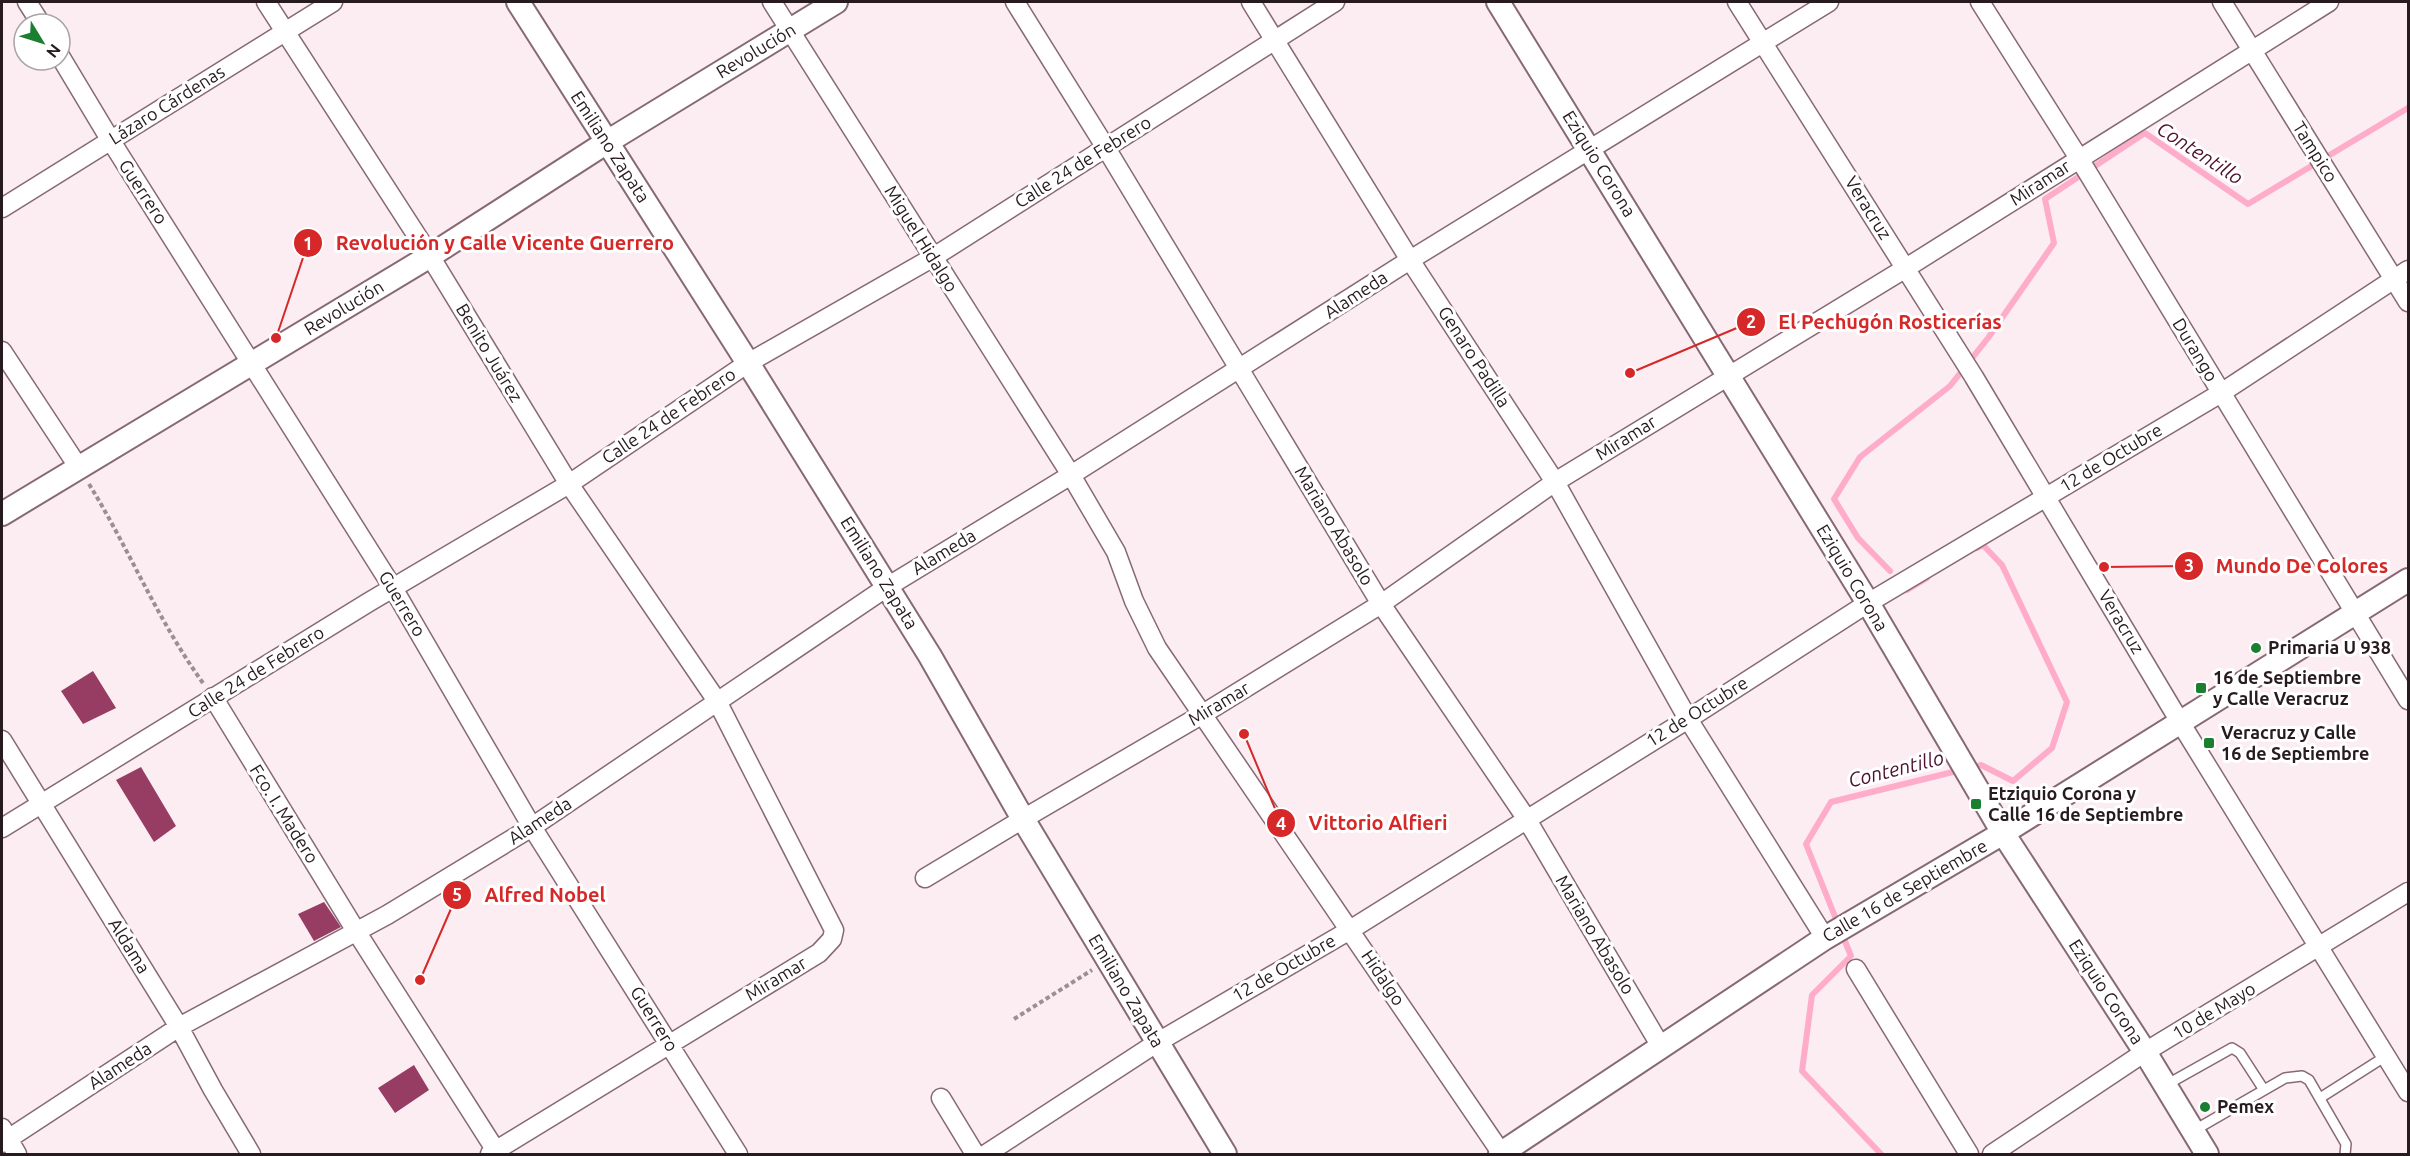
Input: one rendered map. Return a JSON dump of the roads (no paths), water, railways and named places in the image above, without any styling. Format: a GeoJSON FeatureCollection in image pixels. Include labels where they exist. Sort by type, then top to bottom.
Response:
{"type":"FeatureCollection","features":[{"type":"Feature","properties":{"kind":"street","name":"Benito Juárez"},"geometry":{"type":"LineString","coordinates":[[266,2],[430,256],[569,484],[717,701]]}},
{"type":"Feature","properties":{"kind":"street","name":"Lázaro Cárdenas"},"geometry":{"type":"LineString","coordinates":[[2,208],[333,2]]}},
{"type":"Feature","properties":{"kind":"street","name":"Emiliano Zapata"},"geometry":{"type":"LineString","coordinates":[[518,2],[748,363],[930,656],[1023,819],[1225,1155]]}},
{"type":"Feature","properties":{"kind":"street","name":"Miguel Hidalgo"},"geometry":{"type":"LineString","coordinates":[[772,2],[1071,475],[1116,552],[1134,601],[1157,648],[1203,714]]}},
{"type":"Feature","properties":{"kind":"street","name":"Revolución"},"geometry":{"type":"LineString","coordinates":[[2,514],[430,256],[607,142],[836,2]]}},
{"type":"Feature","properties":{"kind":"street","name":"Mariano Abasolo"},"geometry":{"type":"LineString","coordinates":[[1015,2],[1106,148],[1381,604],[1526,818],[1660,1045]]}},
{"type":"Feature","properties":{"kind":"street","name":"Genaro Padilla"},"geometry":{"type":"LineString","coordinates":[[1251,2],[1410,260],[1555,482],[1688,719],[1824,938]]}},
{"type":"Feature","properties":{"kind":"street","name":"Calle 24 de Febrero"},"geometry":{"type":"LineString","coordinates":[[2,828],[213,697],[569,484],[748,363],[932,258],[1335,2]]}},
{"type":"Feature","properties":{"kind":"street","name":"Eziquio Corona"},"geometry":{"type":"LineString","coordinates":[[1498,2],[1868,603],[2003,833],[2145,1052],[2207,1155]]}},
{"type":"Feature","properties":{"kind":"street","name":"Veracruz"},"geometry":{"type":"LineString","coordinates":[[1737,2],[1974,377],[2180,722],[2409,1092]]}},
{"type":"Feature","properties":{"kind":"street","name":"Alameda"},"geometry":{"type":"LineString","coordinates":[[7,1141],[179,1027],[356,931],[532,827],[887,587],[1071,475],[1410,260],[1829,2]]}},
{"type":"Feature","properties":{"kind":"street","name":"Durango"},"geometry":{"type":"LineString","coordinates":[[1980,2],[2094,183],[2409,700]]}},
{"type":"Feature","properties":{"kind":"street","name":"Tampico"},"geometry":{"type":"LineString","coordinates":[[2222,2],[2328,172],[2402,274],[2409,302]]}},
{"type":"Feature","properties":{"kind":"street","name":"Miramar"},"geometry":{"type":"LineString","coordinates":[[925,878],[1203,714],[1381,604],[1555,482],[1906,268],[2330,2]]}},
{"type":"Feature","properties":{"kind":"street","name":"Guerrero"},"geometry":{"type":"LineString","coordinates":[[70,72],[393,588],[532,827],[738,1155]]}},
{"type":"Feature","properties":{"kind":"street","name":"12 de Octubre"},"geometry":{"type":"LineString","coordinates":[[986,1155],[1158,1042],[1350,930],[1526,818],[1688,719],[1868,603],[2222,393],[2402,274]]}},
{"type":"Feature","properties":{"kind":"street"},"geometry":{"type":"LineString","coordinates":[[2,351],[79,468]]}},
{"type":"Feature","properties":{"kind":"street","name":"Calle 16 de Septiembre"},"geometry":{"type":"LineString","coordinates":[[1501,1154],[1660,1045],[1824,938],[2003,833],[2409,580]]}},
{"type":"Feature","properties":{"kind":"street","name":"Fco. I. Madero"},"geometry":{"type":"LineString","coordinates":[[213,697],[494,1153]]}},
{"type":"Feature","properties":{"kind":"street","name":"Miramar"},"geometry":{"type":"LineString","coordinates":[[494,1153],[819,953],[832,939],[834,930],[717,701]]}},
{"type":"Feature","properties":{"kind":"street","name":"Hidalgo"},"geometry":{"type":"LineString","coordinates":[[1203,714],[1501,1154]]}},
{"type":"Feature","properties":{"kind":"street","name":"Aldama"},"geometry":{"type":"LineString","coordinates":[[2,740],[179,1027],[251,1155]]}},
{"type":"Feature","properties":{"kind":"street","name":"10 de Mayo"},"geometry":{"type":"LineString","coordinates":[[1992,1155],[2145,1052],[2409,892]]}},
{"type":"Feature","properties":{"kind":"street"},"geometry":{"type":"LineString","coordinates":[[1856,969],[1970,1155]]}},
{"type":"Feature","properties":{"kind":"street"},"geometry":{"type":"LineString","coordinates":[[941,1098],[975,1155]]}},
{"type":"Feature","properties":{"kind":"lane"},"geometry":{"type":"LineString","coordinates":[[2165,1085],[2228,1048],[2232,1048],[2240,1053],[2264,1090]]}},
{"type":"Feature","properties":{"kind":"lane"},"geometry":{"type":"LineString","coordinates":[[2320,1098],[2386,1056]]}},
{"type":"Feature","properties":{"kind":"lane"},"geometry":{"type":"LineString","coordinates":[[2193,1131],[2285,1078],[2302,1076],[2309,1080],[2346,1144],[2345,1155]]}},
{"type":"Feature","properties":{"kind":"waterway","name":"Contentillo"},"geometry":{"type":"LineString","coordinates":[[1890,571],[1858,538],[1834,499],[1860,457],[1950,386],[1988,338],[2054,243],[2045,199],[2145,133],[2248,204],[2408,108]]}},
{"type":"Feature","properties":{"kind":"waterway","name":"Contentillo"},"geometry":{"type":"LineString","coordinates":[[1971,768],[1981,765],[2013,781],[2052,748],[2067,702],[2002,565],[1983,545],[1977,548]]}},
{"type":"Feature","properties":{"kind":"waterway","name":"Contentillo"},"geometry":{"type":"LineString","coordinates":[[1907,590],[1927,578]]}},
{"type":"Feature","properties":{"kind":"waterway","name":"Contentillo"},"geometry":{"type":"LineString","coordinates":[[1838,924],[1806,844],[1831,802],[1961,770]]}},
{"type":"Feature","properties":{"kind":"waterway","name":"Contentillo"},"geometry":{"type":"LineString","coordinates":[[1842,934],[1851,956],[1812,995],[1802,1071],[1881,1154]]}},
{"type":"Feature","properties":{"kind":"place","name":"Revolución y Calle Vicente Guerrero"},"geometry":{"type":"Point","coordinates":[276,338]}},
{"type":"Feature","properties":{"kind":"place","name":"El Pechugón Rosticerías"},"geometry":{"type":"Point","coordinates":[1630,373]}},
{"type":"Feature","properties":{"kind":"place","name":"Mundo De Colores"},"geometry":{"type":"Point","coordinates":[2104,567]}},
{"type":"Feature","properties":{"kind":"place","name":"Primaria U 938"},"geometry":{"type":"Point","coordinates":[2256,648]}},
{"type":"Feature","properties":{"kind":"place","name":"16 de Septiembre y Calle Veracruz"},"geometry":{"type":"Point","coordinates":[2201,688]}},
{"type":"Feature","properties":{"kind":"place","name":"Vittorio Alfieri"},"geometry":{"type":"Point","coordinates":[1244,734]}},
{"type":"Feature","properties":{"kind":"place","name":"Veracruz y Calle 16 de Septiembre"},"geometry":{"type":"Point","coordinates":[2209,743]}},
{"type":"Feature","properties":{"kind":"place","name":"Etziquio Corona y Calle 16 de Septiembre"},"geometry":{"type":"Point","coordinates":[1976,804]}},
{"type":"Feature","properties":{"kind":"place","name":"Alfred Nobel"},"geometry":{"type":"Point","coordinates":[420,980]}},
{"type":"Feature","properties":{"kind":"place","name":"Pemex"},"geometry":{"type":"Point","coordinates":[2205,1107]}}]}
